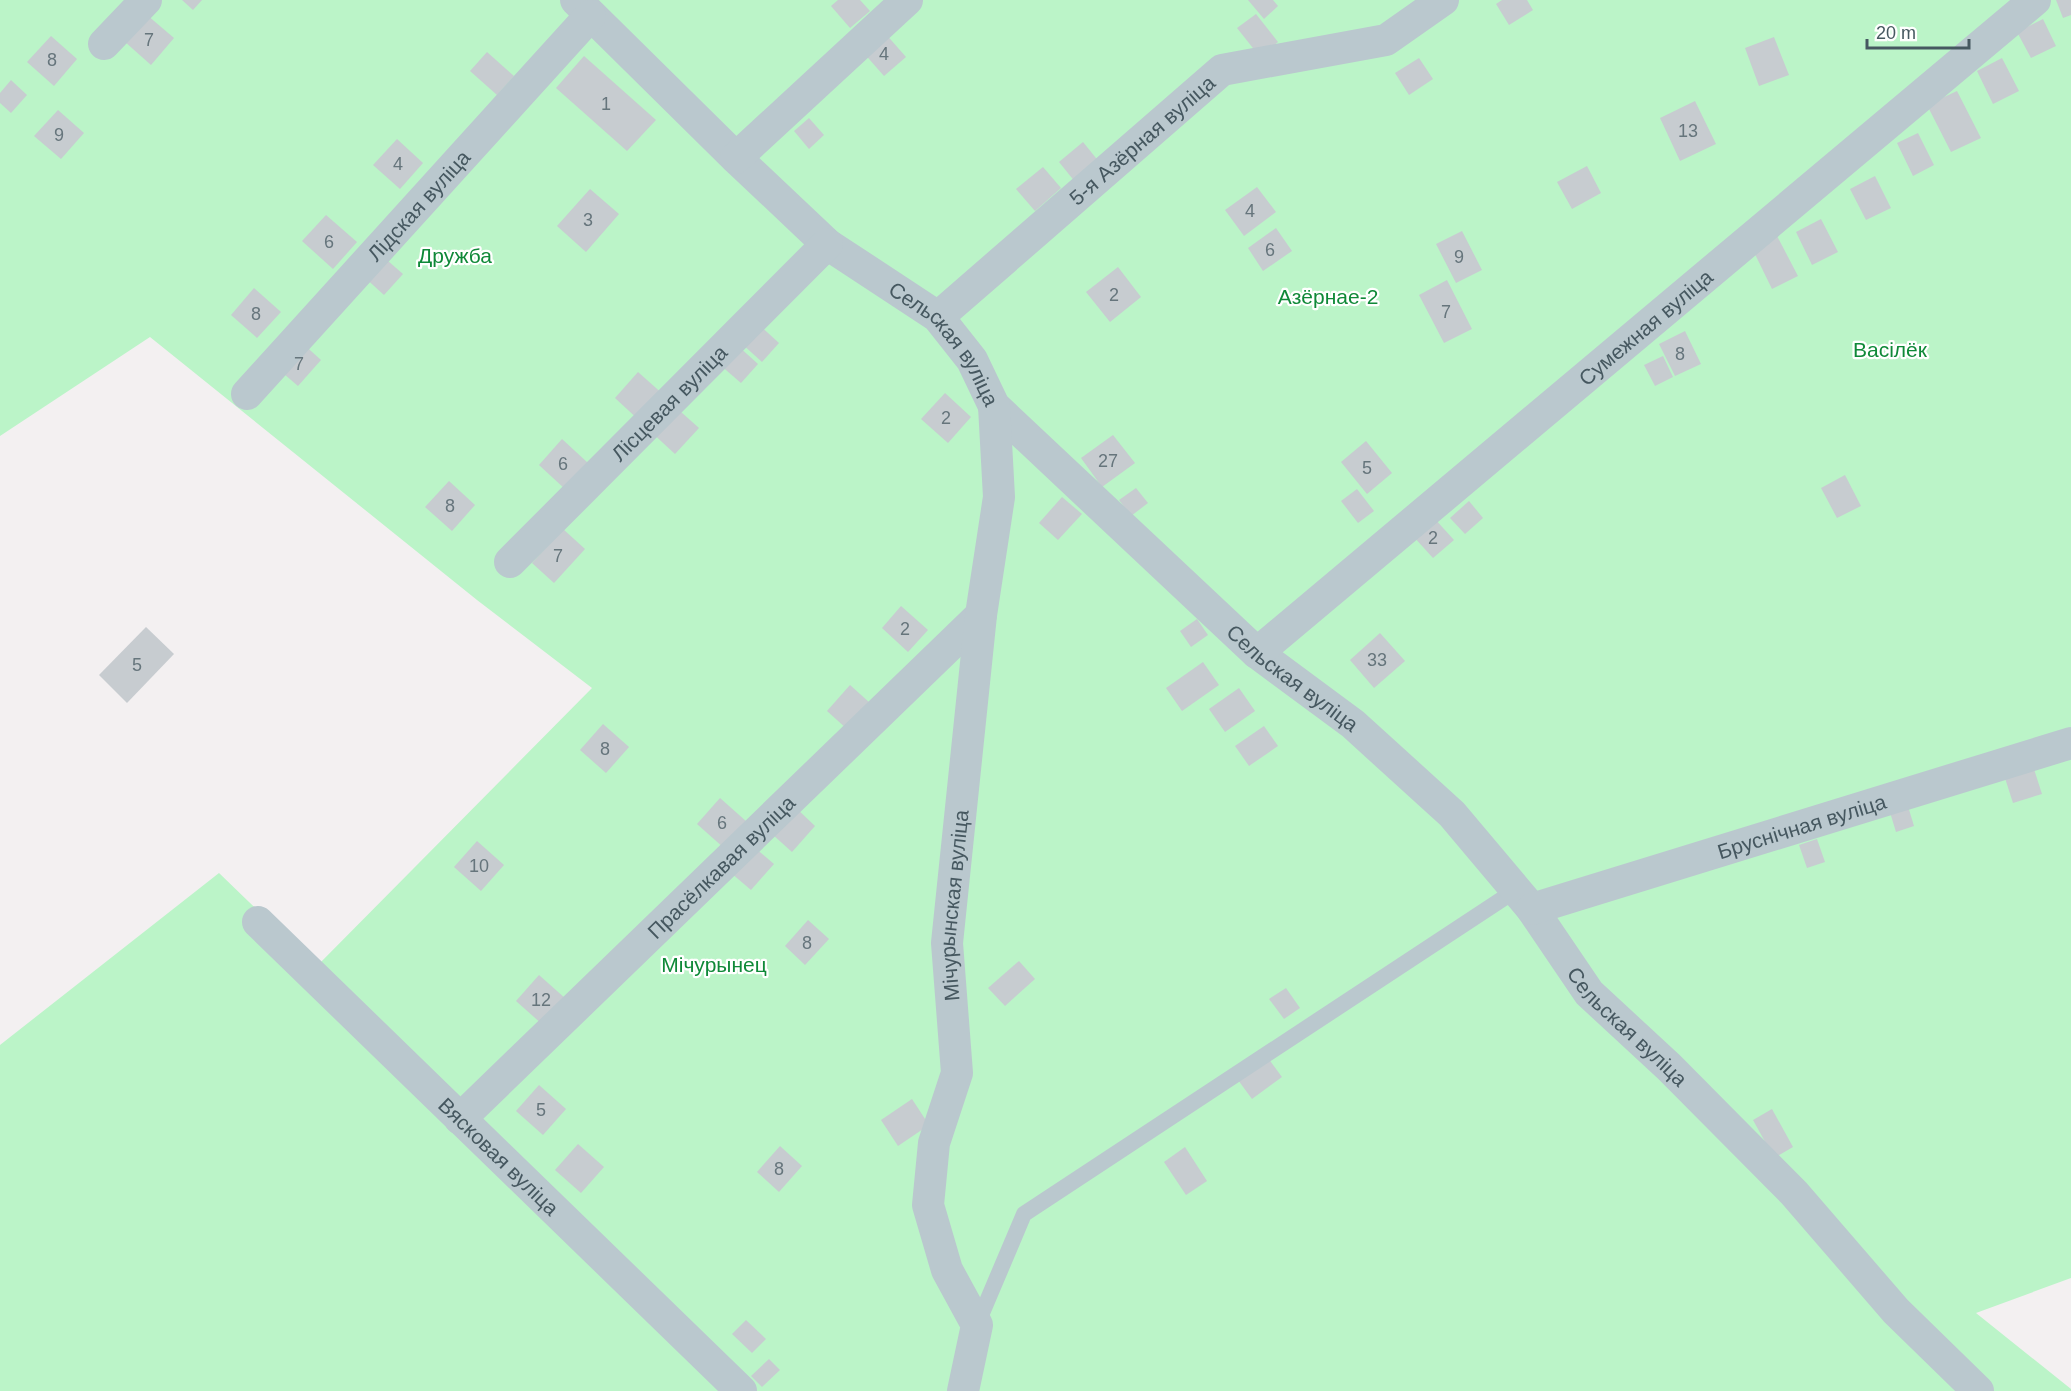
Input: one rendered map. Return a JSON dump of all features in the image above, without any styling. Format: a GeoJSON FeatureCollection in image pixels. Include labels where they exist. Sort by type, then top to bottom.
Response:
{"type":"FeatureCollection","features":[{"type":"Feature","properties":{"kind":"street"},"geometry":{"type":"LineString","coordinates":[[104,44],[146,0]]}},
{"type":"Feature","properties":{"kind":"street"},"geometry":{"type":"LineString","coordinates":[[735,158],[907,0]]}},
{"type":"Feature","properties":{"kind":"street","name":"5-я Азёрная вуліца"},"geometry":{"type":"LineString","coordinates":[[938,317],[1222,70],[1386,40],[1443,0]]}},
{"type":"Feature","properties":{"kind":"street","name":"Сумежная вуліца"},"geometry":{"type":"LineString","coordinates":[[1257,653],[2035,0]]}},
{"type":"Feature","properties":{"kind":"street","name":"Сельская вуліца"},"geometry":{"type":"LineString","coordinates":[[583,8],[735,158],[827,244],[938,317],[972,360],[994,406],[1257,653],[1353,724],[1452,814],[1524,900],[1589,993],[1669,1067],[1794,1193],[1896,1311],[1978,1391]]}},
{"type":"Feature","properties":{"kind":"street","name":"Лідская вуліца"},"geometry":{"type":"LineString","coordinates":[[247,394],[583,8]]}},
{"type":"Feature","properties":{"kind":"street","name":"Лісцевая вуліца"},"geometry":{"type":"LineString","coordinates":[[510,562],[827,244]]}},
{"type":"Feature","properties":{"kind":"street","name":"Мічурынская вуліца"},"geometry":{"type":"LineString","coordinates":[[977,1325],[946,1270],[928,1205],[934,1143],[957,1073],[946,943],[981,615],[999,497],[994,406]]}},
{"type":"Feature","properties":{"kind":"street","name":"Прасёлкавая вуліца"},"geometry":{"type":"LineString","coordinates":[[460,1119],[981,615]]}},
{"type":"Feature","properties":{"kind":"street","name":"Бруснічная вуліца"},"geometry":{"type":"LineString","coordinates":[[1524,900],[2071,743]]}},
{"type":"Feature","properties":{"kind":"street","name":"Вясковая вуліца"},"geometry":{"type":"LineString","coordinates":[[258,922],[741,1391]]}},
{"type":"Feature","properties":{"kind":"street"},"geometry":{"type":"LineString","coordinates":[[963,1391],[977,1325]]}},
{"type":"Feature","properties":{"kind":"lane"},"geometry":{"type":"LineString","coordinates":[[977,1325],[1024,1214],[1524,900]]}},
{"type":"Feature","properties":{"kind":"green space"},"geometry":{"type":"Polygon","coordinates":[[[0,0],[2071,0],[2071,1278],[1976,1313],[2071,1391],[0,1391],[0,1045],[219,873],[316,967],[592,688],[477,600],[150,337],[0,436],[0,0]]]}},
{"type":"Feature","properties":{"kind":"building"},"geometry":{"type":"Polygon","coordinates":[[[182,0],[202,0],[193,10],[182,0]]]}},
{"type":"Feature","properties":{"kind":"building"},"geometry":{"type":"Polygon","coordinates":[[[838,0],[860,0],[870,11],[850,28],[831,6],[838,0]]]}},
{"type":"Feature","properties":{"kind":"building"},"geometry":{"type":"Polygon","coordinates":[[[1248,0],[1273,0],[1278,6],[1264,19],[1248,0]]]}},
{"type":"Feature","properties":{"kind":"building"},"geometry":{"type":"Polygon","coordinates":[[[1502,0],[1527,0],[1533,10],[1509,25],[1496,4],[1502,0]]]}},
{"type":"Feature","properties":{"kind":"building"},"geometry":{"type":"Polygon","coordinates":[[[2056,0],[2071,0],[2071,15],[2063,18],[2056,0]]]}},
{"type":"Feature","properties":{"kind":"building"},"geometry":{"type":"Polygon","coordinates":[[[1256,14],[1278,42],[1260,57],[1237,28],[1256,14]]]}},
{"type":"Feature","properties":{"kind":"building"},"geometry":{"type":"Polygon","coordinates":[[[147,15],[174,38],[151,65],[124,41],[147,15]]]}},
{"type":"Feature","properties":{"kind":"building"},"geometry":{"type":"Polygon","coordinates":[[[2043,19],[2056,46],[2031,58],[2017,32],[2043,19]]]}},
{"type":"Feature","properties":{"kind":"building"},"geometry":{"type":"Polygon","coordinates":[[[884,32],[906,57],[884,76],[862,51],[884,32]]]}},
{"type":"Feature","properties":{"kind":"building"},"geometry":{"type":"Polygon","coordinates":[[[51,36],[77,59],[54,86],[27,62],[51,36]]]}},
{"type":"Feature","properties":{"kind":"building"},"geometry":{"type":"Polygon","coordinates":[[[1774,37],[1789,75],[1759,86],[1745,48],[1774,37]]]}},
{"type":"Feature","properties":{"kind":"building"},"geometry":{"type":"Polygon","coordinates":[[[487,52],[514,76],[497,95],[470,71],[487,52]]]}},
{"type":"Feature","properties":{"kind":"building"},"geometry":{"type":"Polygon","coordinates":[[[584,56],[656,120],[627,151],[556,88],[584,56]]]}},
{"type":"Feature","properties":{"kind":"building"},"geometry":{"type":"Polygon","coordinates":[[[1419,58],[1433,79],[1409,95],[1395,73],[1419,58]]]}},
{"type":"Feature","properties":{"kind":"building"},"geometry":{"type":"Polygon","coordinates":[[[2002,58],[2019,91],[1993,104],[1977,71],[2002,58]]]}},
{"type":"Feature","properties":{"kind":"building"},"geometry":{"type":"Polygon","coordinates":[[[11,80],[27,95],[11,113],[0,103],[0,93],[11,80]]]}},
{"type":"Feature","properties":{"kind":"building"},"geometry":{"type":"Polygon","coordinates":[[[1957,91],[1981,138],[1951,152],[1927,105],[1957,91]]]}},
{"type":"Feature","properties":{"kind":"building"},"geometry":{"type":"Polygon","coordinates":[[[1695,101],[1716,144],[1680,161],[1660,118],[1695,101]]]}},
{"type":"Feature","properties":{"kind":"building"},"geometry":{"type":"Polygon","coordinates":[[[58,110],[84,133],[61,159],[34,136],[58,110]]]}},
{"type":"Feature","properties":{"kind":"building"},"geometry":{"type":"Polygon","coordinates":[[[809,118],[824,135],[809,149],[794,131],[809,118]]]}},
{"type":"Feature","properties":{"kind":"building"},"geometry":{"type":"Polygon","coordinates":[[[1918,133],[1934,165],[1913,176],[1897,143],[1918,133]]]}},
{"type":"Feature","properties":{"kind":"building"},"geometry":{"type":"Polygon","coordinates":[[[397,139],[423,163],[400,189],[373,165],[397,139]]]}},
{"type":"Feature","properties":{"kind":"building"},"geometry":{"type":"Polygon","coordinates":[[[1083,142],[1100,163],[1076,183],[1059,162],[1083,142]]]}},
{"type":"Feature","properties":{"kind":"building"},"geometry":{"type":"Polygon","coordinates":[[[1587,166],[1601,193],[1572,209],[1557,182],[1587,166]]]}},
{"type":"Feature","properties":{"kind":"building"},"geometry":{"type":"Polygon","coordinates":[[[1043,167],[1061,188],[1035,211],[1016,189],[1043,167]]]}},
{"type":"Feature","properties":{"kind":"building"},"geometry":{"type":"Polygon","coordinates":[[[1875,176],[1891,208],[1866,220],[1850,189],[1875,176]]]}},
{"type":"Feature","properties":{"kind":"building"},"geometry":{"type":"Polygon","coordinates":[[[1257,187],[1276,212],[1244,236],[1225,210],[1257,187]]]}},
{"type":"Feature","properties":{"kind":"building"},"geometry":{"type":"Polygon","coordinates":[[[590,189],[619,214],[586,252],[557,226],[590,189]]]}},
{"type":"Feature","properties":{"kind":"building"},"geometry":{"type":"Polygon","coordinates":[[[326,215],[357,242],[333,269],[302,241],[326,215]]]}},
{"type":"Feature","properties":{"kind":"building"},"geometry":{"type":"Polygon","coordinates":[[[1821,219],[1838,252],[1812,265],[1796,232],[1821,219]]]}},
{"type":"Feature","properties":{"kind":"building"},"geometry":{"type":"Polygon","coordinates":[[[1276,228],[1292,251],[1263,271],[1248,248],[1276,228]]]}},
{"type":"Feature","properties":{"kind":"building"},"geometry":{"type":"Polygon","coordinates":[[[1462,231],[1482,270],[1456,283],[1436,244],[1462,231]]]}},
{"type":"Feature","properties":{"kind":"building"},"geometry":{"type":"Polygon","coordinates":[[[1776,234],[1798,276],[1772,289],[1751,246],[1776,234]]]}},
{"type":"Feature","properties":{"kind":"building"},"geometry":{"type":"Polygon","coordinates":[[[380,254],[403,274],[384,295],[362,275],[380,254]]]}},
{"type":"Feature","properties":{"kind":"building"},"geometry":{"type":"Polygon","coordinates":[[[1118,267],[1141,297],[1110,322],[1086,292],[1118,267]]]}},
{"type":"Feature","properties":{"kind":"building"},"geometry":{"type":"Polygon","coordinates":[[[1447,280],[1472,329],[1444,343],[1419,295],[1447,280]]]}},
{"type":"Feature","properties":{"kind":"building"},"geometry":{"type":"Polygon","coordinates":[[[254,288],[281,312],[257,338],[231,315],[254,288]]]}},
{"type":"Feature","properties":{"kind":"building"},"geometry":{"type":"Polygon","coordinates":[[[758,324],[779,343],[762,362],[741,343],[758,324]]]}},
{"type":"Feature","properties":{"kind":"building"},"geometry":{"type":"Polygon","coordinates":[[[1685,331],[1701,364],[1675,376],[1659,344],[1685,331]]]}},
{"type":"Feature","properties":{"kind":"building"},"geometry":{"type":"Polygon","coordinates":[[[301,342],[321,360],[298,386],[277,368],[301,342]]]}},
{"type":"Feature","properties":{"kind":"building"},"geometry":{"type":"Polygon","coordinates":[[[737,345],[758,364],[741,383],[719,364],[737,345]]]}},
{"type":"Feature","properties":{"kind":"building"},"geometry":{"type":"Polygon","coordinates":[[[1663,356],[1673,377],[1655,386],[1644,365],[1663,356]]]}},
{"type":"Feature","properties":{"kind":"building"},"geometry":{"type":"Polygon","coordinates":[[[638,372],[665,396],[641,422],[615,398],[638,372]]]}},
{"type":"Feature","properties":{"kind":"building"},"geometry":{"type":"Polygon","coordinates":[[[945,393],[971,417],[948,443],[921,419],[945,393]]]}},
{"type":"Feature","properties":{"kind":"building"},"geometry":{"type":"Polygon","coordinates":[[[672,404],[699,428],[675,454],[649,430],[672,404]]]}},
{"type":"Feature","properties":{"kind":"building"},"geometry":{"type":"Polygon","coordinates":[[[1113,435],[1135,463],[1102,487],[1081,458],[1113,435]]]}},
{"type":"Feature","properties":{"kind":"building"},"geometry":{"type":"Polygon","coordinates":[[[562,439],[588,463],[565,489],[539,465],[562,439]]]}},
{"type":"Feature","properties":{"kind":"building"},"geometry":{"type":"Polygon","coordinates":[[[1366,441],[1392,473],[1367,494],[1341,462],[1366,441]]]}},
{"type":"Feature","properties":{"kind":"building"},"geometry":{"type":"Polygon","coordinates":[[[1845,475],[1861,506],[1837,518],[1821,488],[1845,475]]]}},
{"type":"Feature","properties":{"kind":"building"},"geometry":{"type":"Polygon","coordinates":[[[449,481],[475,505],[452,531],[425,507],[449,481]]]}},
{"type":"Feature","properties":{"kind":"building"},"geometry":{"type":"Polygon","coordinates":[[[1136,488],[1148,503],[1131,516],[1119,500],[1136,488]]]}},
{"type":"Feature","properties":{"kind":"building"},"geometry":{"type":"Polygon","coordinates":[[[1357,489],[1374,511],[1358,523],[1341,501],[1357,489]]]}},
{"type":"Feature","properties":{"kind":"building"},"geometry":{"type":"Polygon","coordinates":[[[1062,497],[1082,514],[1058,540],[1039,523],[1062,497]]]}},
{"type":"Feature","properties":{"kind":"building"},"geometry":{"type":"Polygon","coordinates":[[[1469,501],[1483,518],[1465,534],[1450,518],[1469,501]]]}},
{"type":"Feature","properties":{"kind":"building"},"geometry":{"type":"Polygon","coordinates":[[[1434,518],[1454,540],[1433,558],[1413,536],[1434,518]]]}},
{"type":"Feature","properties":{"kind":"building"},"geometry":{"type":"Polygon","coordinates":[[[563,529],[585,549],[554,583],[532,563],[563,529]]]}},
{"type":"Feature","properties":{"kind":"building"},"geometry":{"type":"Polygon","coordinates":[[[901,606],[928,630],[908,652],[882,628],[901,606]]]}},
{"type":"Feature","properties":{"kind":"building"},"geometry":{"type":"Polygon","coordinates":[[[1197,619],[1208,635],[1191,647],[1180,631],[1197,619]]]}},
{"type":"Feature","properties":{"kind":"building"},"geometry":{"type":"Polygon","coordinates":[[[146,627],[174,654],[127,703],[99,675],[146,627]]]}},
{"type":"Feature","properties":{"kind":"building"},"geometry":{"type":"Polygon","coordinates":[[[1380,633],[1405,661],[1374,688],[1350,660],[1380,633]]]}},
{"type":"Feature","properties":{"kind":"building"},"geometry":{"type":"Polygon","coordinates":[[[1203,662],[1219,685],[1182,711],[1166,688],[1203,662]]]}},
{"type":"Feature","properties":{"kind":"building"},"geometry":{"type":"Polygon","coordinates":[[[850,685],[870,703],[847,729],[827,711],[850,685]]]}},
{"type":"Feature","properties":{"kind":"building"},"geometry":{"type":"Polygon","coordinates":[[[1239,688],[1255,711],[1225,732],[1209,709],[1239,688]]]}},
{"type":"Feature","properties":{"kind":"building"},"geometry":{"type":"Polygon","coordinates":[[[603,724],[629,747],[606,773],[580,750],[603,724]]]}},
{"type":"Feature","properties":{"kind":"building"},"geometry":{"type":"Polygon","coordinates":[[[1264,726],[1278,746],[1249,766],[1235,746],[1264,726]]]}},
{"type":"Feature","properties":{"kind":"building"},"geometry":{"type":"Polygon","coordinates":[[[2033,766],[2042,794],[2013,803],[2004,775],[2033,766]]]}},
{"type":"Feature","properties":{"kind":"building"},"geometry":{"type":"Polygon","coordinates":[[[720,798],[747,822],[724,848],[697,824],[720,798]]]}},
{"type":"Feature","properties":{"kind":"building"},"geometry":{"type":"Polygon","coordinates":[[[1907,803],[1914,826],[1896,832],[1889,809],[1907,803]]]}},
{"type":"Feature","properties":{"kind":"building"},"geometry":{"type":"Polygon","coordinates":[[[795,807],[815,826],[792,852],[772,834],[795,807]]]}},
{"type":"Feature","properties":{"kind":"building"},"geometry":{"type":"Polygon","coordinates":[[[1817,839],[1825,862],[1807,868],[1799,845],[1817,839]]]}},
{"type":"Feature","properties":{"kind":"building"},"geometry":{"type":"Polygon","coordinates":[[[477,841],[504,865],[481,891],[454,867],[477,841]]]}},
{"type":"Feature","properties":{"kind":"building"},"geometry":{"type":"Polygon","coordinates":[[[754,847],[774,864],[751,890],[731,873],[754,847]]]}},
{"type":"Feature","properties":{"kind":"building"},"geometry":{"type":"Polygon","coordinates":[[[808,920],[829,939],[805,965],[785,946],[808,920]]]}},
{"type":"Feature","properties":{"kind":"building"},"geometry":{"type":"Polygon","coordinates":[[[1019,961],[1035,979],[1005,1006],[988,988],[1019,961]]]}},
{"type":"Feature","properties":{"kind":"building"},"geometry":{"type":"Polygon","coordinates":[[[539,975],[566,999],[543,1025],[516,1001],[539,975]]]}},
{"type":"Feature","properties":{"kind":"building"},"geometry":{"type":"Polygon","coordinates":[[[1286,988],[1300,1008],[1284,1019],[1269,999],[1286,988]]]}},
{"type":"Feature","properties":{"kind":"building"},"geometry":{"type":"Polygon","coordinates":[[[1268,1058],[1282,1077],[1252,1099],[1238,1080],[1268,1058]]]}},
{"type":"Feature","properties":{"kind":"building"},"geometry":{"type":"Polygon","coordinates":[[[539,1085],[566,1109],[543,1135],[516,1111],[539,1085]]]}},
{"type":"Feature","properties":{"kind":"building"},"geometry":{"type":"Polygon","coordinates":[[[912,1099],[929,1125],[898,1146],[881,1120],[912,1099]]]}},
{"type":"Feature","properties":{"kind":"building"},"geometry":{"type":"Polygon","coordinates":[[[1772,1109],[1793,1147],[1774,1158],[1753,1120],[1772,1109]]]}},
{"type":"Feature","properties":{"kind":"building"},"geometry":{"type":"Polygon","coordinates":[[[578,1144],[604,1167],[581,1193],[555,1170],[578,1144]]]}},
{"type":"Feature","properties":{"kind":"building"},"geometry":{"type":"Polygon","coordinates":[[[780,1146],[802,1166],[779,1192],[757,1172],[780,1146]]]}},
{"type":"Feature","properties":{"kind":"building"},"geometry":{"type":"Polygon","coordinates":[[[1185,1147],[1207,1181],[1186,1195],[1164,1162],[1185,1147]]]}},
{"type":"Feature","properties":{"kind":"building"},"geometry":{"type":"Polygon","coordinates":[[[746,1320],[766,1339],[752,1353],[732,1334],[746,1320]]]}},
{"type":"Feature","properties":{"kind":"building"},"geometry":{"type":"Polygon","coordinates":[[[769,1359],[780,1370],[762,1387],[751,1376],[769,1359]]]}},
{"type":"Feature","properties":{"kind":"park label","name":"Дружба"},"geometry":{"type":"Point","coordinates":[455,255]}},
{"type":"Feature","properties":{"kind":"park label","name":"Азёрнае-2"},"geometry":{"type":"Point","coordinates":[1328,296]}},
{"type":"Feature","properties":{"kind":"park label","name":"Васілёк"},"geometry":{"type":"Point","coordinates":[1890,349]}},
{"type":"Feature","properties":{"kind":"park label","name":"Мічурынец"},"geometry":{"type":"Point","coordinates":[714,964]}}]}
